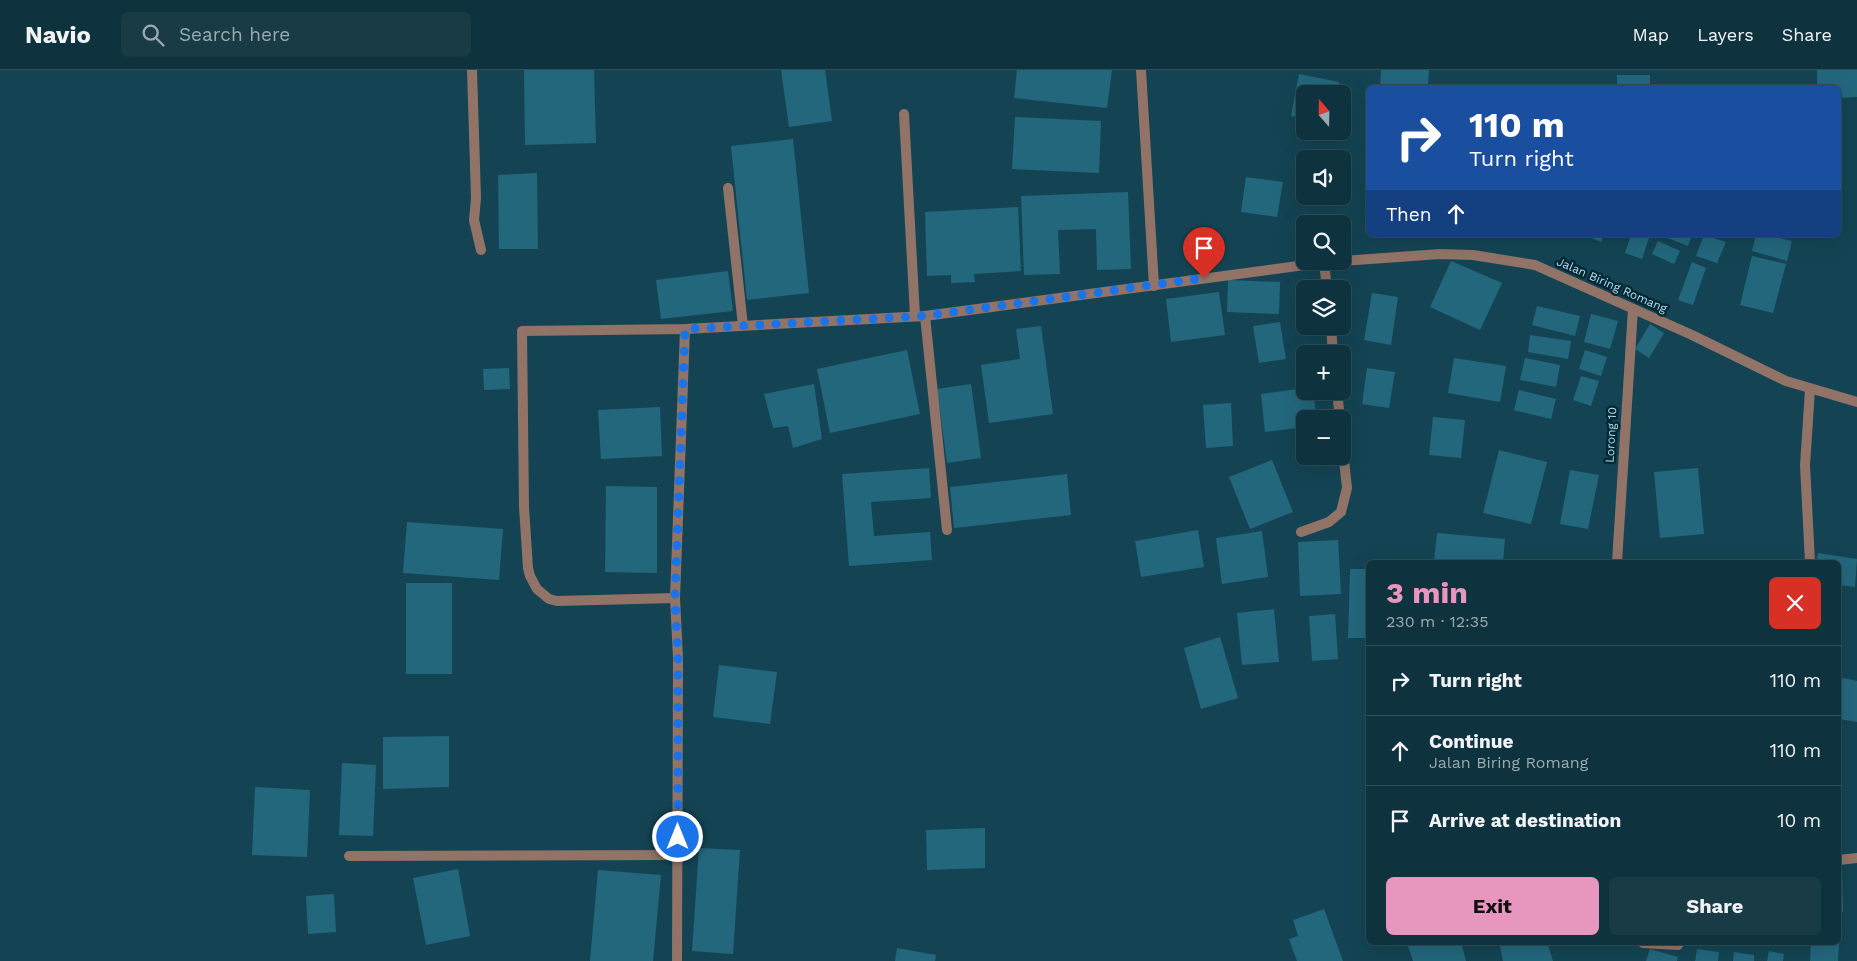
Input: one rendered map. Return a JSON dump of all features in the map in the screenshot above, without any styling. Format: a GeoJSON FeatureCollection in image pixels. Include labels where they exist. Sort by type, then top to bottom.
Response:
{"type":"FeatureCollection","features":[{"type":"Feature","properties":{"kind":"street"},"geometry":{"type":"LineString","coordinates":[[472,70],[476,198],[474,220],[481,250]]}},
{"type":"Feature","properties":{"kind":"street"},"geometry":{"type":"LineString","coordinates":[[1141,70],[1154,286]]}},
{"type":"Feature","properties":{"kind":"street"},"geometry":{"type":"LineString","coordinates":[[904,114],[920,316],[947,530]]}},
{"type":"Feature","properties":{"kind":"street"},"geometry":{"type":"LineString","coordinates":[[728,188],[743,326]]}},
{"type":"Feature","properties":{"kind":"street","name":"Jalan Biring Romang"},"geometry":{"type":"LineString","coordinates":[[1351,259],[1440,254],[1473,256],[1522,263],[1547,270],[1721,348],[1786,381],[1810,390],[1857,402]]}},
{"type":"Feature","properties":{"kind":"street"},"geometry":{"type":"LineString","coordinates":[[675,598],[557,600],[543,594],[530,576],[524,507],[522,331],[685,329],[920,316],[1296,266]]}},
{"type":"Feature","properties":{"kind":"street","name":"Lorong 10"},"geometry":{"type":"LineString","coordinates":[[1617,560],[1633,309]]}},
{"type":"Feature","properties":{"kind":"street"},"geometry":{"type":"LineString","coordinates":[[677,961],[678,658],[675,598],[685,329]]}},
{"type":"Feature","properties":{"kind":"street"},"geometry":{"type":"LineString","coordinates":[[1810,390],[1805,465],[1810,560]]}},
{"type":"Feature","properties":{"kind":"street"},"geometry":{"type":"LineString","coordinates":[[1301,532],[1329,522],[1342,512],[1347,488],[1344,465]]}},
{"type":"Feature","properties":{"kind":"street"},"geometry":{"type":"LineString","coordinates":[[349,856],[678,855]]}},
{"type":"Feature","properties":{"kind":"street"},"geometry":{"type":"LineString","coordinates":[[1841,860],[1857,858]]}},
{"type":"Feature","properties":{"kind":"building"},"geometry":{"type":"Polygon","coordinates":[[[524,70],[594,70],[596,143],[525,145],[524,70]]]}},
{"type":"Feature","properties":{"kind":"building"},"geometry":{"type":"Polygon","coordinates":[[[781,70],[825,70],[832,121],[789,127],[781,70]]]}},
{"type":"Feature","properties":{"kind":"building"},"geometry":{"type":"Polygon","coordinates":[[[1017,70],[1112,70],[1107,108],[1014,98],[1017,70]]]}},
{"type":"Feature","properties":{"kind":"building"},"geometry":{"type":"Polygon","coordinates":[[[1381,70],[1429,70],[1428,85],[1380,85],[1381,70]]]}},
{"type":"Feature","properties":{"kind":"building"},"geometry":{"type":"Polygon","coordinates":[[[1817,70],[1857,70],[1857,97],[1841,98],[1841,85],[1817,85],[1817,70]]]}},
{"type":"Feature","properties":{"kind":"building"},"geometry":{"type":"Polygon","coordinates":[[[1299,74],[1339,82],[1338,85],[1297,85],[1299,74]]]}},
{"type":"Feature","properties":{"kind":"building"},"geometry":{"type":"Polygon","coordinates":[[[1617,75],[1650,75],[1650,85],[1617,85],[1617,75]]]}},
{"type":"Feature","properties":{"kind":"building"},"geometry":{"type":"Polygon","coordinates":[[[1296,90],[1296,117],[1291,116],[1296,90]]]}},
{"type":"Feature","properties":{"kind":"building"},"geometry":{"type":"Polygon","coordinates":[[[1015,117],[1101,121],[1099,173],[1012,169],[1015,117]]]}},
{"type":"Feature","properties":{"kind":"building"},"geometry":{"type":"Polygon","coordinates":[[[793,139],[809,293],[747,300],[731,146],[793,139]]]}},
{"type":"Feature","properties":{"kind":"building"},"geometry":{"type":"Polygon","coordinates":[[[537,173],[538,249],[499,249],[498,175],[537,173]]]}},
{"type":"Feature","properties":{"kind":"building"},"geometry":{"type":"Polygon","coordinates":[[[1246,177],[1283,182],[1277,217],[1241,212],[1246,177]]]}},
{"type":"Feature","properties":{"kind":"building"},"geometry":{"type":"Polygon","coordinates":[[[1128,192],[1131,269],[1097,270],[1096,229],[1058,230],[1060,274],[1024,275],[1021,196],[1128,192]]]}},
{"type":"Feature","properties":{"kind":"building"},"geometry":{"type":"Polygon","coordinates":[[[1018,207],[1021,271],[974,274],[975,282],[951,283],[951,275],[927,276],[925,212],[1018,207]]]}},
{"type":"Feature","properties":{"kind":"building"},"geometry":{"type":"Polygon","coordinates":[[[1590,237],[1603,237],[1601,242],[1590,237]]]}},
{"type":"Feature","properties":{"kind":"building"},"geometry":{"type":"Polygon","coordinates":[[[1630,237],[1649,237],[1642,259],[1625,253],[1630,237]]]}},
{"type":"Feature","properties":{"kind":"building"},"geometry":{"type":"Polygon","coordinates":[[[1665,237],[1691,237],[1688,246],[1665,237]]]}},
{"type":"Feature","properties":{"kind":"building"},"geometry":{"type":"Polygon","coordinates":[[[1703,237],[1710,237],[1726,242],[1717,263],[1696,256],[1703,237]]]}},
{"type":"Feature","properties":{"kind":"building"},"geometry":{"type":"Polygon","coordinates":[[[1756,237],[1775,237],[1792,241],[1787,261],[1752,251],[1756,237]]]}},
{"type":"Feature","properties":{"kind":"building"},"geometry":{"type":"Polygon","coordinates":[[[1658,241],[1680,251],[1674,264],[1652,254],[1658,241]]]}},
{"type":"Feature","properties":{"kind":"building"},"geometry":{"type":"Polygon","coordinates":[[[1752,256],[1786,264],[1773,313],[1740,305],[1752,256]]]}},
{"type":"Feature","properties":{"kind":"building"},"geometry":{"type":"Polygon","coordinates":[[[1451,261],[1502,283],[1480,330],[1430,307],[1451,261]]]}},
{"type":"Feature","properties":{"kind":"building"},"geometry":{"type":"Polygon","coordinates":[[[1692,262],[1706,268],[1693,305],[1678,300],[1692,262]]]}},
{"type":"Feature","properties":{"kind":"building"},"geometry":{"type":"Polygon","coordinates":[[[728,271],[733,311],[661,319],[656,280],[728,271]]]}},
{"type":"Feature","properties":{"kind":"building"},"geometry":{"type":"Polygon","coordinates":[[[1228,280],[1280,282],[1279,314],[1227,312],[1228,280]]]}},
{"type":"Feature","properties":{"kind":"building"},"geometry":{"type":"Polygon","coordinates":[[[1219,292],[1225,335],[1171,342],[1166,299],[1219,292]]]}},
{"type":"Feature","properties":{"kind":"building"},"geometry":{"type":"Polygon","coordinates":[[[1372,293],[1398,297],[1391,345],[1364,340],[1372,293]]]}},
{"type":"Feature","properties":{"kind":"building"},"geometry":{"type":"Polygon","coordinates":[[[1537,306],[1580,316],[1575,336],[1532,325],[1537,306]]]}},
{"type":"Feature","properties":{"kind":"building"},"geometry":{"type":"Polygon","coordinates":[[[1591,314],[1618,321],[1610,349],[1584,342],[1591,314]]]}},
{"type":"Feature","properties":{"kind":"building"},"geometry":{"type":"Polygon","coordinates":[[[1280,322],[1286,359],[1259,363],[1253,326],[1280,322]]]}},
{"type":"Feature","properties":{"kind":"building"},"geometry":{"type":"Polygon","coordinates":[[[1650,324],[1664,333],[1649,358],[1635,349],[1650,324]]]}},
{"type":"Feature","properties":{"kind":"building"},"geometry":{"type":"Polygon","coordinates":[[[1041,326],[1053,414],[989,423],[981,365],[1020,359],[1016,329],[1041,326]]]}},
{"type":"Feature","properties":{"kind":"building"},"geometry":{"type":"Polygon","coordinates":[[[1530,335],[1571,341],[1568,359],[1528,352],[1530,335]]]}},
{"type":"Feature","properties":{"kind":"building"},"geometry":{"type":"Polygon","coordinates":[[[907,350],[920,414],[830,433],[817,369],[907,350]]]}},
{"type":"Feature","properties":{"kind":"building"},"geometry":{"type":"Polygon","coordinates":[[[1585,350],[1607,357],[1601,376],[1579,369],[1585,350]]]}},
{"type":"Feature","properties":{"kind":"building"},"geometry":{"type":"Polygon","coordinates":[[[1454,358],[1506,366],[1500,402],[1448,393],[1454,358]]]}},
{"type":"Feature","properties":{"kind":"building"},"geometry":{"type":"Polygon","coordinates":[[[1525,358],[1560,365],[1556,387],[1520,380],[1525,358]]]}},
{"type":"Feature","properties":{"kind":"building"},"geometry":{"type":"Polygon","coordinates":[[[509,368],[510,389],[484,390],[483,369],[509,368]]]}},
{"type":"Feature","properties":{"kind":"building"},"geometry":{"type":"Polygon","coordinates":[[[1367,368],[1395,372],[1389,408],[1362,404],[1367,368]]]}},
{"type":"Feature","properties":{"kind":"building"},"geometry":{"type":"Polygon","coordinates":[[[1581,376],[1599,381],[1591,406],[1573,400],[1581,376]]]}},
{"type":"Feature","properties":{"kind":"building"},"geometry":{"type":"Polygon","coordinates":[[[814,384],[822,439],[793,448],[788,426],[773,428],[764,394],[814,384]]]}},
{"type":"Feature","properties":{"kind":"building"},"geometry":{"type":"Polygon","coordinates":[[[971,384],[981,458],[947,463],[937,389],[971,384]]]}},
{"type":"Feature","properties":{"kind":"building"},"geometry":{"type":"Polygon","coordinates":[[[1296,389],[1296,400],[1314,400],[1316,410],[1296,410],[1296,428],[1265,432],[1261,394],[1296,389]]]}},
{"type":"Feature","properties":{"kind":"building"},"geometry":{"type":"Polygon","coordinates":[[[1519,390],[1556,399],[1551,419],[1514,410],[1519,390]]]}},
{"type":"Feature","properties":{"kind":"building"},"geometry":{"type":"Polygon","coordinates":[[[1231,403],[1233,446],[1206,448],[1203,405],[1231,403]]]}},
{"type":"Feature","properties":{"kind":"building"},"geometry":{"type":"Polygon","coordinates":[[[660,407],[662,456],[601,459],[598,410],[660,407]]]}},
{"type":"Feature","properties":{"kind":"building"},"geometry":{"type":"Polygon","coordinates":[[[1433,417],[1465,420],[1461,458],[1429,455],[1433,417]]]}},
{"type":"Feature","properties":{"kind":"building"},"geometry":{"type":"Polygon","coordinates":[[[1499,450],[1547,462],[1531,524],[1483,513],[1499,450]]]}},
{"type":"Feature","properties":{"kind":"building"},"geometry":{"type":"Polygon","coordinates":[[[1272,460],[1293,512],[1250,529],[1229,477],[1272,460]]]}},
{"type":"Feature","properties":{"kind":"building"},"geometry":{"type":"Polygon","coordinates":[[[929,468],[931,498],[871,502],[874,536],[930,532],[932,560],[849,566],[842,474],[929,468]]]}},
{"type":"Feature","properties":{"kind":"building"},"geometry":{"type":"Polygon","coordinates":[[[1698,468],[1704,534],[1660,538],[1654,472],[1698,468]]]}},
{"type":"Feature","properties":{"kind":"building"},"geometry":{"type":"Polygon","coordinates":[[[1570,470],[1599,475],[1588,529],[1560,524],[1570,470]]]}},
{"type":"Feature","properties":{"kind":"building"},"geometry":{"type":"Polygon","coordinates":[[[1067,474],[1071,515],[954,528],[950,487],[1067,474]]]}},
{"type":"Feature","properties":{"kind":"building"},"geometry":{"type":"Polygon","coordinates":[[[606,486],[657,487],[657,573],[605,572],[606,486]]]}},
{"type":"Feature","properties":{"kind":"building"},"geometry":{"type":"Polygon","coordinates":[[[407,522],[503,529],[499,580],[403,573],[407,522]]]}},
{"type":"Feature","properties":{"kind":"building"},"geometry":{"type":"Polygon","coordinates":[[[1198,530],[1204,567],[1141,577],[1135,541],[1198,530]]]}},
{"type":"Feature","properties":{"kind":"building"},"geometry":{"type":"Polygon","coordinates":[[[1262,531],[1268,577],[1222,584],[1216,538],[1262,531]]]}},
{"type":"Feature","properties":{"kind":"building"},"geometry":{"type":"Polygon","coordinates":[[[1437,533],[1505,539],[1503,560],[1434,560],[1437,533]]]}},
{"type":"Feature","properties":{"kind":"building"},"geometry":{"type":"Polygon","coordinates":[[[1338,540],[1341,594],[1300,596],[1298,542],[1338,540]]]}},
{"type":"Feature","properties":{"kind":"building"},"geometry":{"type":"Polygon","coordinates":[[[1818,553],[1857,559],[1855,587],[1841,585],[1841,560],[1816,560],[1818,553]]]}},
{"type":"Feature","properties":{"kind":"building"},"geometry":{"type":"Polygon","coordinates":[[[1350,569],[1366,569],[1366,638],[1348,638],[1350,569]]]}},
{"type":"Feature","properties":{"kind":"building"},"geometry":{"type":"Polygon","coordinates":[[[406,583],[452,583],[452,674],[406,674],[406,583]]]}},
{"type":"Feature","properties":{"kind":"building"},"geometry":{"type":"Polygon","coordinates":[[[1274,609],[1279,662],[1242,665],[1237,613],[1274,609]]]}},
{"type":"Feature","properties":{"kind":"building"},"geometry":{"type":"Polygon","coordinates":[[[1335,614],[1338,659],[1312,661],[1309,616],[1335,614]]]}},
{"type":"Feature","properties":{"kind":"building"},"geometry":{"type":"Polygon","coordinates":[[[1220,637],[1238,698],[1201,709],[1184,648],[1220,637]]]}},
{"type":"Feature","properties":{"kind":"building"},"geometry":{"type":"Polygon","coordinates":[[[719,665],[777,672],[770,724],[713,717],[719,665]]]}},
{"type":"Feature","properties":{"kind":"building"},"geometry":{"type":"Polygon","coordinates":[[[1841,677],[1857,681],[1857,722],[1841,719],[1841,677]]]}},
{"type":"Feature","properties":{"kind":"building"},"geometry":{"type":"Polygon","coordinates":[[[449,736],[449,787],[383,789],[383,737],[449,736]]]}},
{"type":"Feature","properties":{"kind":"building"},"geometry":{"type":"Polygon","coordinates":[[[342,763],[376,765],[373,836],[339,835],[342,763]]]}},
{"type":"Feature","properties":{"kind":"building"},"geometry":{"type":"Polygon","coordinates":[[[255,787],[310,790],[307,857],[252,855],[255,787]]]}},
{"type":"Feature","properties":{"kind":"building"},"geometry":{"type":"Polygon","coordinates":[[[985,828],[985,868],[927,870],[926,830],[985,828]]]}},
{"type":"Feature","properties":{"kind":"building"},"geometry":{"type":"Polygon","coordinates":[[[699,848],[740,850],[733,954],[692,951],[699,848]]]}},
{"type":"Feature","properties":{"kind":"building"},"geometry":{"type":"Polygon","coordinates":[[[1841,868],[1842,868],[1843,912],[1841,912],[1841,868]]]}},
{"type":"Feature","properties":{"kind":"building"},"geometry":{"type":"Polygon","coordinates":[[[458,869],[470,936],[426,945],[413,878],[458,869]]]}},
{"type":"Feature","properties":{"kind":"building"},"geometry":{"type":"Polygon","coordinates":[[[598,870],[661,875],[653,961],[590,961],[598,870]]]}},
{"type":"Feature","properties":{"kind":"building"},"geometry":{"type":"Polygon","coordinates":[[[334,894],[336,932],[308,934],[306,896],[334,894]]]}},
{"type":"Feature","properties":{"kind":"building"},"geometry":{"type":"Polygon","coordinates":[[[1324,909],[1343,961],[1297,961],[1289,939],[1298,936],[1293,920],[1324,909]]]}},
{"type":"Feature","properties":{"kind":"building"},"geometry":{"type":"Polygon","coordinates":[[[1462,945],[1466,961],[1413,961],[1408,946],[1462,945]]]}},
{"type":"Feature","properties":{"kind":"building"},"geometry":{"type":"Polygon","coordinates":[[[1500,945],[1548,945],[1553,961],[1503,961],[1500,945]]]}},
{"type":"Feature","properties":{"kind":"building"},"geometry":{"type":"Polygon","coordinates":[[[1811,945],[1839,945],[1838,961],[1810,961],[1811,945]]]}},
{"type":"Feature","properties":{"kind":"building"},"geometry":{"type":"Polygon","coordinates":[[[897,948],[936,955],[935,961],[895,961],[897,948]]]}},
{"type":"Feature","properties":{"kind":"building"},"geometry":{"type":"Polygon","coordinates":[[[1650,949],[1678,957],[1677,961],[1646,961],[1650,949]]]}},
{"type":"Feature","properties":{"kind":"building"},"geometry":{"type":"Polygon","coordinates":[[[1697,949],[1719,952],[1718,961],[1695,961],[1697,949]]]}},
{"type":"Feature","properties":{"kind":"building"},"geometry":{"type":"Polygon","coordinates":[[[1769,951],[1784,954],[1783,961],[1767,961],[1769,951]]]}},
{"type":"Feature","properties":{"kind":"building"},"geometry":{"type":"Polygon","coordinates":[[[1734,952],[1754,955],[1754,961],[1733,961],[1734,952]]]}},
{"type":"Feature","properties":{"kind":"route"},"geometry":{"type":"LineString","coordinates":[[678,837],[678,658],[675,598],[685,329],[925,316],[1204,278]]}}]}
